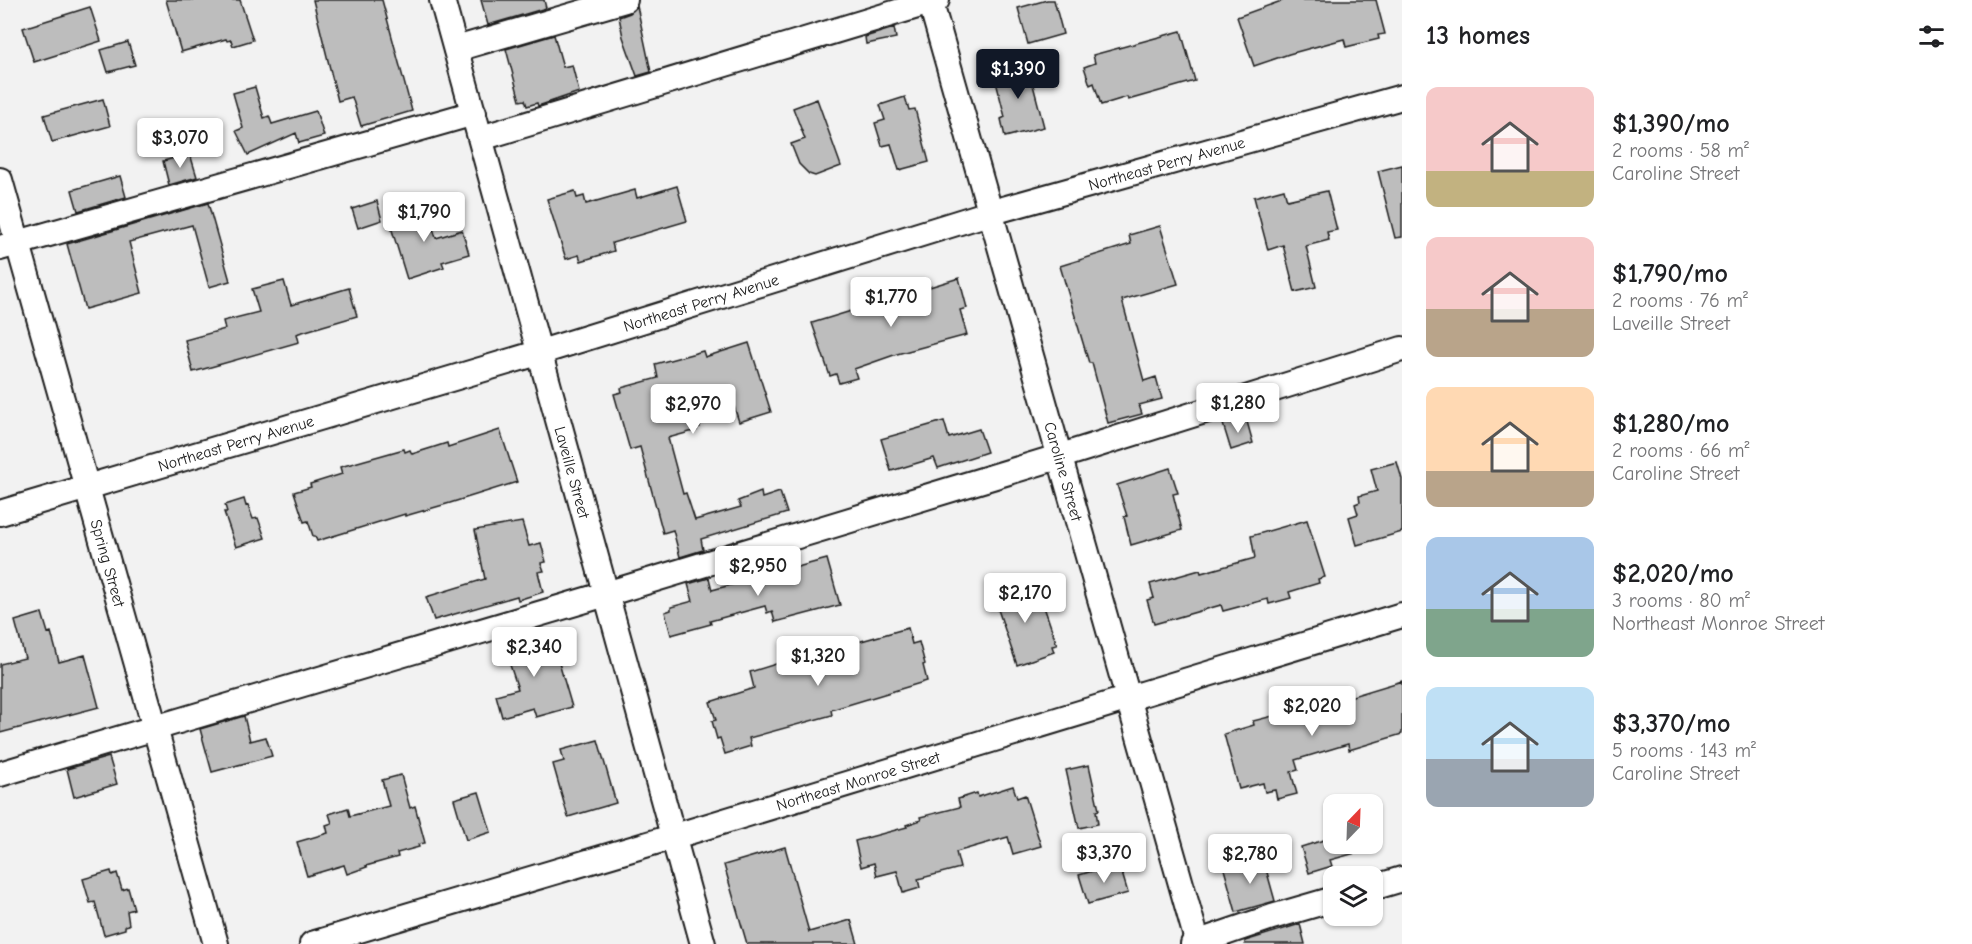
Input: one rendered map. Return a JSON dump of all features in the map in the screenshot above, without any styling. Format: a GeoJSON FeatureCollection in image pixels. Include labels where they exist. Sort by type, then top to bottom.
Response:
{"type":"FeatureCollection","features":[{"type":"Feature","properties":{"kind":"street","name":"Laveille Street"},"geometry":{"type":"LineString","coordinates":[[442,0],[703,944]]}},
{"type":"Feature","properties":{"kind":"street"},"geometry":{"type":"LineString","coordinates":[[456,50],[625,0]]}},
{"type":"Feature","properties":{"kind":"street"},"geometry":{"type":"LineString","coordinates":[[481,138],[932,1]]}},
{"type":"Feature","properties":{"kind":"street","name":"Caroline Street"},"geometry":{"type":"LineString","coordinates":[[932,1],[989,213],[1196,944]]}},
{"type":"Feature","properties":{"kind":"street","name":"Northeast Perry Avenue"},"geometry":{"type":"LineString","coordinates":[[0,513],[541,352],[989,213],[1402,97]]}},
{"type":"Feature","properties":{"kind":"street"},"geometry":{"type":"LineString","coordinates":[[9,245],[474,113]]}},
{"type":"Feature","properties":{"kind":"street","name":"Spring Street"},"geometry":{"type":"LineString","coordinates":[[0,180],[9,245],[86,487],[216,944]]}},
{"type":"Feature","properties":{"kind":"street"},"geometry":{"type":"LineString","coordinates":[[0,774],[1058,457],[1402,349]]}},
{"type":"Feature","properties":{"kind":"street","name":"Northeast Monroe Street"},"geometry":{"type":"LineString","coordinates":[[312,944],[1402,615]]}},
{"type":"Feature","properties":{"kind":"street"},"geometry":{"type":"LineString","coordinates":[[1383,885],[1402,879]]}},
{"type":"Feature","properties":{"kind":"street"},"geometry":{"type":"LineString","coordinates":[[1196,944],[1272,917],[1323,902]]}},
{"type":"Feature","properties":{"kind":"building"},"geometry":{"type":"Polygon","coordinates":[[[166,0],[240,0],[253,40],[233,46],[231,40],[226,39],[181,52],[166,0]]]}},
{"type":"Feature","properties":{"kind":"building"},"geometry":{"type":"Polygon","coordinates":[[[313,0],[382,0],[412,111],[361,126],[352,97],[338,101],[313,0]]]}},
{"type":"Feature","properties":{"kind":"building"},"geometry":{"type":"Polygon","coordinates":[[[481,0],[544,0],[546,8],[488,25],[481,0]]]}},
{"type":"Feature","properties":{"kind":"building"},"geometry":{"type":"Polygon","coordinates":[[[1054,0],[1063,34],[1028,44],[1018,8],[1054,0]]]}},
{"type":"Feature","properties":{"kind":"building"},"geometry":{"type":"Polygon","coordinates":[[[1284,0],[1376,0],[1385,34],[1378,35],[1379,39],[1346,47],[1344,39],[1254,66],[1237,17],[1284,0]]]}},
{"type":"Feature","properties":{"kind":"building"},"geometry":{"type":"Polygon","coordinates":[[[637,6],[651,72],[637,76],[623,37],[619,17],[630,13],[637,6]]]}},
{"type":"Feature","properties":{"kind":"building"},"geometry":{"type":"Polygon","coordinates":[[[90,7],[101,41],[34,62],[23,28],[90,7]]]}},
{"type":"Feature","properties":{"kind":"building"},"geometry":{"type":"Polygon","coordinates":[[[894,28],[896,38],[866,44],[865,37],[894,28]]]}},
{"type":"Feature","properties":{"kind":"building"},"geometry":{"type":"Polygon","coordinates":[[[1181,31],[1195,81],[1128,100],[1127,97],[1101,105],[1094,83],[1090,85],[1084,67],[1095,63],[1093,55],[1181,31]]]}},
{"type":"Feature","properties":{"kind":"building"},"geometry":{"type":"Polygon","coordinates":[[[554,35],[563,67],[572,65],[579,92],[538,106],[537,103],[527,106],[525,100],[520,101],[506,49],[554,35]]]}},
{"type":"Feature","properties":{"kind":"building"},"geometry":{"type":"Polygon","coordinates":[[[128,42],[135,65],[108,72],[101,50],[128,42]]]}},
{"type":"Feature","properties":{"kind":"building"},"geometry":{"type":"Polygon","coordinates":[[[1027,62],[1044,127],[1005,137],[1001,119],[1005,117],[993,70],[1027,62]]]}},
{"type":"Feature","properties":{"kind":"building"},"geometry":{"type":"Polygon","coordinates":[[[255,87],[264,118],[269,116],[272,124],[316,111],[324,136],[299,143],[296,133],[248,155],[236,131],[243,128],[233,93],[255,87]]]}},
{"type":"Feature","properties":{"kind":"building"},"geometry":{"type":"Polygon","coordinates":[[[905,97],[909,110],[915,109],[929,162],[899,170],[891,144],[882,146],[875,123],[885,120],[880,105],[905,97]]]}},
{"type":"Feature","properties":{"kind":"building"},"geometry":{"type":"Polygon","coordinates":[[[103,99],[110,126],[52,142],[44,115],[103,99]]]}},
{"type":"Feature","properties":{"kind":"building"},"geometry":{"type":"Polygon","coordinates":[[[817,99],[841,166],[815,176],[809,174],[799,164],[791,144],[805,139],[793,108],[817,99]]]}},
{"type":"Feature","properties":{"kind":"building"},"geometry":{"type":"Polygon","coordinates":[[[190,154],[197,177],[169,185],[163,161],[190,154]]]}},
{"type":"Feature","properties":{"kind":"building"},"geometry":{"type":"Polygon","coordinates":[[[1402,165],[1402,237],[1395,238],[1378,171],[1402,165]]]}},
{"type":"Feature","properties":{"kind":"building"},"geometry":{"type":"Polygon","coordinates":[[[120,176],[126,197],[78,211],[72,190],[120,176]]]}},
{"type":"Feature","properties":{"kind":"building"},"geometry":{"type":"Polygon","coordinates":[[[677,186],[687,221],[612,243],[614,251],[581,261],[579,255],[566,259],[547,199],[575,191],[577,198],[584,196],[586,204],[635,190],[637,198],[677,186]]]}},
{"type":"Feature","properties":{"kind":"building"},"geometry":{"type":"Polygon","coordinates":[[[1284,189],[1287,200],[1327,191],[1337,230],[1327,232],[1329,240],[1306,246],[1316,287],[1295,292],[1283,245],[1268,250],[1254,197],[1284,189]]]}},
{"type":"Feature","properties":{"kind":"building"},"geometry":{"type":"Polygon","coordinates":[[[377,201],[382,220],[358,228],[352,209],[377,201]]]}},
{"type":"Feature","properties":{"kind":"building"},"geometry":{"type":"Polygon","coordinates":[[[208,203],[230,281],[209,287],[192,225],[129,242],[142,293],[85,309],[67,244],[208,203]]]}},
{"type":"Feature","properties":{"kind":"building"},"geometry":{"type":"Polygon","coordinates":[[[426,205],[436,238],[462,230],[469,254],[442,262],[444,267],[407,279],[388,217],[426,205]]]}},
{"type":"Feature","properties":{"kind":"building"},"geometry":{"type":"Polygon","coordinates":[[[1160,226],[1178,284],[1122,300],[1144,381],[1156,377],[1162,399],[1139,405],[1142,414],[1108,423],[1092,363],[1089,363],[1060,266],[1131,244],[1129,235],[1160,226]]]}},
{"type":"Feature","properties":{"kind":"building"},"geometry":{"type":"Polygon","coordinates":[[[959,278],[967,308],[960,310],[967,335],[897,354],[854,369],[857,378],[839,383],[836,374],[830,376],[812,323],[959,278]]]}},
{"type":"Feature","properties":{"kind":"building"},"geometry":{"type":"Polygon","coordinates":[[[284,281],[291,305],[349,288],[357,316],[299,333],[297,334],[299,342],[193,372],[185,340],[225,329],[223,321],[259,312],[252,289],[284,281]]]}},
{"type":"Feature","properties":{"kind":"building"},"geometry":{"type":"Polygon","coordinates":[[[749,343],[771,412],[739,422],[733,403],[697,415],[700,427],[696,428],[697,430],[668,438],[683,494],[686,493],[695,520],[741,507],[738,501],[761,492],[762,498],[780,492],[787,513],[701,539],[703,550],[680,557],[673,530],[663,533],[640,447],[630,450],[614,394],[622,392],[621,388],[658,378],[655,364],[703,351],[705,357],[749,343]]]}},
{"type":"Feature","properties":{"kind":"building"},"geometry":{"type":"Polygon","coordinates":[[[1246,418],[1253,443],[1231,450],[1223,424],[1246,418]]]}},
{"type":"Feature","properties":{"kind":"building"},"geometry":{"type":"Polygon","coordinates":[[[944,421],[949,438],[979,429],[987,452],[938,468],[934,458],[891,471],[881,439],[944,421]]]}},
{"type":"Feature","properties":{"kind":"building"},"geometry":{"type":"Polygon","coordinates":[[[500,430],[517,482],[317,541],[308,521],[304,522],[294,492],[311,487],[310,484],[342,474],[340,467],[404,449],[405,452],[410,450],[412,454],[447,443],[448,447],[500,430]]]}},
{"type":"Feature","properties":{"kind":"building"},"geometry":{"type":"Polygon","coordinates":[[[1397,462],[1402,479],[1402,532],[1357,545],[1349,517],[1358,514],[1355,504],[1360,502],[1359,496],[1377,491],[1371,469],[1397,462]]]}},
{"type":"Feature","properties":{"kind":"building"},"geometry":{"type":"Polygon","coordinates":[[[1170,468],[1178,493],[1173,494],[1182,530],[1131,545],[1124,517],[1127,516],[1117,485],[1170,468]]]}},
{"type":"Feature","properties":{"kind":"building"},"geometry":{"type":"Polygon","coordinates":[[[244,499],[253,519],[258,518],[265,538],[236,547],[224,512],[227,512],[225,505],[244,499]]]}},
{"type":"Feature","properties":{"kind":"building"},"geometry":{"type":"Polygon","coordinates":[[[1307,520],[1325,577],[1318,579],[1319,583],[1289,592],[1291,598],[1269,604],[1268,599],[1223,611],[1221,605],[1154,624],[1147,600],[1154,598],[1150,584],[1255,558],[1251,536],[1307,520]]]}},
{"type":"Feature","properties":{"kind":"building"},"geometry":{"type":"Polygon","coordinates":[[[522,522],[529,546],[541,543],[546,562],[541,563],[544,571],[538,572],[543,592],[518,600],[517,596],[434,620],[426,597],[485,579],[475,530],[522,522]]]}},
{"type":"Feature","properties":{"kind":"building"},"geometry":{"type":"Polygon","coordinates":[[[827,559],[840,605],[775,622],[772,611],[767,613],[765,606],[710,621],[711,624],[671,635],[665,612],[671,610],[671,607],[693,601],[688,584],[709,578],[712,590],[827,559]]]}},
{"type":"Feature","properties":{"kind":"building"},"geometry":{"type":"Polygon","coordinates":[[[1010,583],[1016,600],[1039,592],[1057,645],[1052,646],[1054,652],[1017,665],[991,589],[1010,583]]]}},
{"type":"Feature","properties":{"kind":"building"},"geometry":{"type":"Polygon","coordinates":[[[42,613],[48,633],[51,632],[59,662],[85,655],[99,707],[0,733],[0,664],[25,658],[15,621],[42,613]]]}},
{"type":"Feature","properties":{"kind":"building"},"geometry":{"type":"Polygon","coordinates":[[[908,628],[912,644],[919,642],[927,681],[831,710],[832,715],[749,738],[751,746],[725,754],[720,738],[717,739],[712,721],[716,720],[710,702],[754,688],[750,672],[853,640],[854,643],[908,628]]]}},
{"type":"Feature","properties":{"kind":"building"},"geometry":{"type":"Polygon","coordinates":[[[538,629],[543,644],[547,643],[548,648],[554,646],[572,707],[536,717],[533,708],[502,717],[496,695],[518,689],[502,641],[538,629]]]}},
{"type":"Feature","properties":{"kind":"building"},"geometry":{"type":"Polygon","coordinates":[[[1402,681],[1402,734],[1349,750],[1348,744],[1295,760],[1298,770],[1291,772],[1297,794],[1277,799],[1275,790],[1265,792],[1263,783],[1239,789],[1224,734],[1254,725],[1253,721],[1281,714],[1283,720],[1402,681]]]}},
{"type":"Feature","properties":{"kind":"building"},"geometry":{"type":"Polygon","coordinates":[[[244,716],[250,741],[266,737],[272,756],[212,772],[200,729],[244,716]]]}},
{"type":"Feature","properties":{"kind":"building"},"geometry":{"type":"Polygon","coordinates":[[[598,740],[616,803],[568,817],[553,764],[564,761],[561,750],[598,740]]]}},
{"type":"Feature","properties":{"kind":"building"},"geometry":{"type":"Polygon","coordinates":[[[109,757],[117,784],[74,797],[67,769],[109,757]]]}},
{"type":"Feature","properties":{"kind":"building"},"geometry":{"type":"Polygon","coordinates":[[[1089,765],[1099,810],[1096,811],[1098,824],[1079,828],[1066,770],[1089,765]]]}},
{"type":"Feature","properties":{"kind":"building"},"geometry":{"type":"Polygon","coordinates":[[[401,775],[410,808],[415,806],[425,843],[397,853],[398,857],[347,874],[344,865],[307,876],[297,842],[328,833],[326,825],[332,823],[329,814],[348,808],[350,816],[389,806],[382,780],[401,775]]]}},
{"type":"Feature","properties":{"kind":"building"},"geometry":{"type":"Polygon","coordinates":[[[1013,786],[1017,798],[1025,795],[1041,846],[1013,854],[1008,837],[956,852],[960,868],[918,879],[920,888],[903,893],[897,871],[877,876],[874,863],[861,867],[855,841],[907,827],[906,825],[921,820],[920,817],[960,807],[958,799],[977,793],[978,797],[1013,786]]]}},
{"type":"Feature","properties":{"kind":"building"},"geometry":{"type":"Polygon","coordinates":[[[479,792],[491,832],[466,840],[454,799],[479,792]]]}},
{"type":"Feature","properties":{"kind":"building"},"geometry":{"type":"Polygon","coordinates":[[[1323,840],[1323,854],[1352,854],[1330,860],[1332,866],[1323,866],[1323,869],[1309,873],[1301,847],[1323,840]]]}},
{"type":"Feature","properties":{"kind":"building"},"geometry":{"type":"Polygon","coordinates":[[[785,847],[809,932],[851,920],[858,944],[747,944],[724,865],[785,847]]]}},
{"type":"Feature","properties":{"kind":"building"},"geometry":{"type":"Polygon","coordinates":[[[1263,858],[1275,901],[1236,912],[1224,869],[1263,858]]]}},
{"type":"Feature","properties":{"kind":"building"},"geometry":{"type":"Polygon","coordinates":[[[1119,863],[1128,893],[1088,904],[1079,875],[1119,863]]]}},
{"type":"Feature","properties":{"kind":"building"},"geometry":{"type":"Polygon","coordinates":[[[111,871],[112,875],[117,873],[122,890],[128,888],[134,909],[127,911],[129,925],[125,926],[125,929],[104,935],[95,902],[90,903],[83,879],[111,871]]]}},
{"type":"Feature","properties":{"kind":"building"},"geometry":{"type":"Polygon","coordinates":[[[1300,924],[1305,944],[1245,944],[1245,941],[1300,924]]]}}]}
